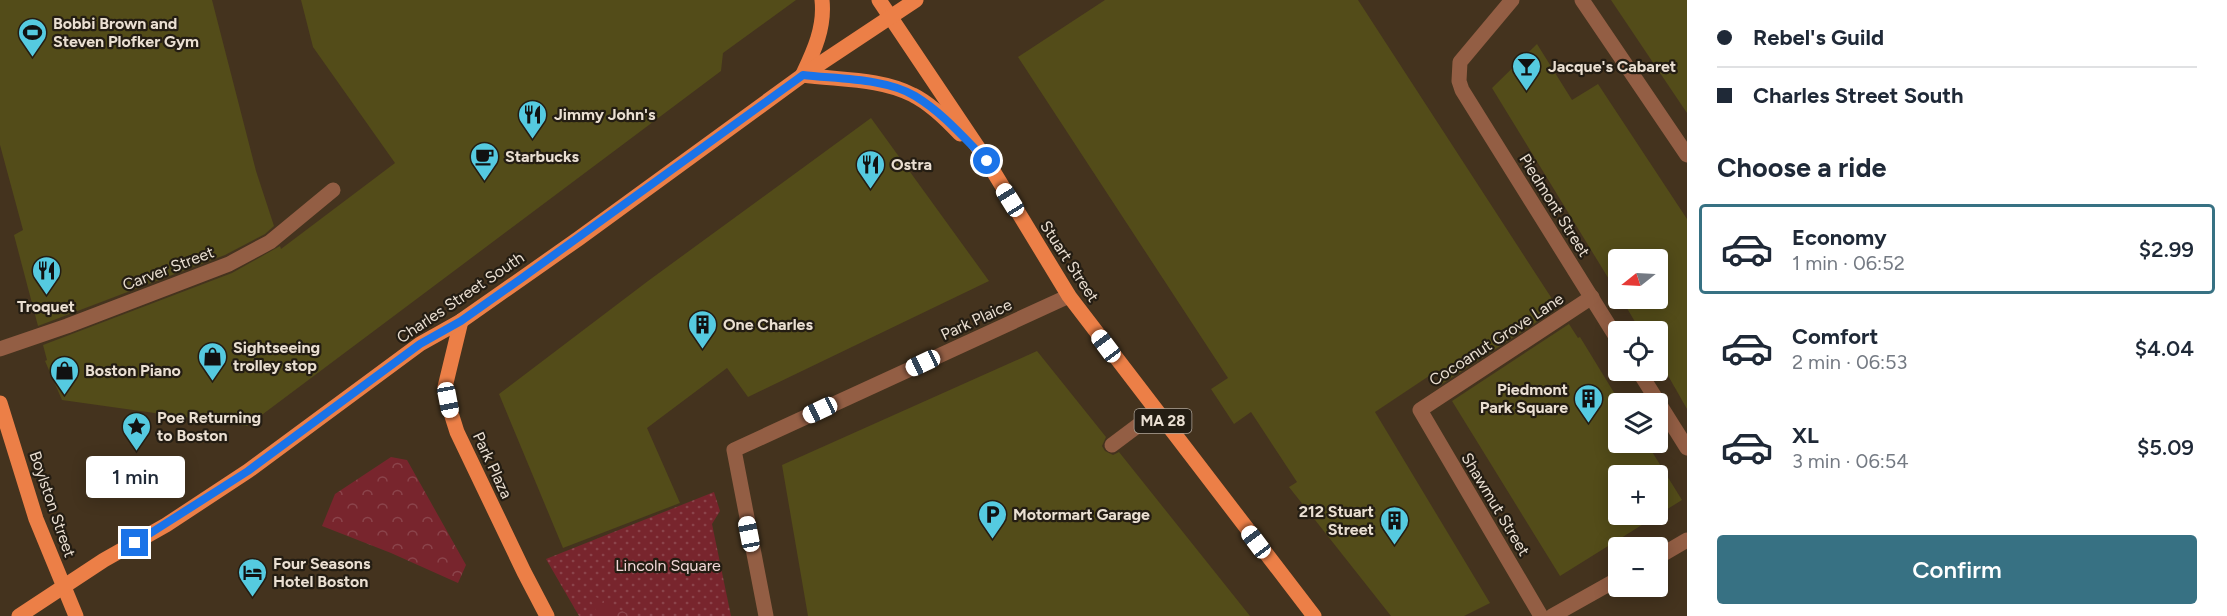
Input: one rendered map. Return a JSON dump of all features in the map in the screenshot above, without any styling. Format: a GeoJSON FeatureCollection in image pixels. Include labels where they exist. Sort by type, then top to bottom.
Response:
{"type":"FeatureCollection","features":[{"type":"Feature","properties":{"kind":"main road"},"geometry":{"type":"LineString","coordinates":[[803,75],[820,31],[822,0]]}},
{"type":"Feature","properties":{"kind":"main road","name":"Stuart Street"},"geometry":{"type":"LineString","coordinates":[[879,0],[987,161],[1069,296],[1314,616]]}},
{"type":"Feature","properties":{"kind":"main road","name":"Charles Street South"},"geometry":{"type":"LineString","coordinates":[[19,616],[104,560],[166,525],[248,471],[420,344],[461,321],[803,75],[916,0]]}},
{"type":"Feature","properties":{"kind":"main road","name":"MA 28"},"geometry":{"type":"LineString","coordinates":[[803,75],[894,87],[914,95],[946,120],[987,161]]}},
{"type":"Feature","properties":{"kind":"main road","name":"Park Plaza"},"geometry":{"type":"LineString","coordinates":[[461,321],[445,387],[450,413],[457,432],[547,616]]}},
{"type":"Feature","properties":{"kind":"main road","name":"Boylston Street"},"geometry":{"type":"LineString","coordinates":[[0,403],[36,519],[76,616]]}},
{"type":"Feature","properties":{"kind":"street","name":"Piedmont Street"},"geometry":{"type":"LineString","coordinates":[[1512,0],[1460,62],[1459,81],[1462,90],[1608,323]]}},
{"type":"Feature","properties":{"kind":"street"},"geometry":{"type":"LineString","coordinates":[[1582,0],[1687,155]]}},
{"type":"Feature","properties":{"kind":"street","name":"Carver Street"},"geometry":{"type":"LineString","coordinates":[[0,349],[67,327],[229,264],[270,242],[333,190]]}},
{"type":"Feature","properties":{"kind":"street","name":"Park Plaice"},"geometry":{"type":"LineString","coordinates":[[766,616],[734,450],[1069,296]]}},
{"type":"Feature","properties":{"kind":"street","name":"Cocoanut Grove Lane"},"geometry":{"type":"LineString","coordinates":[[1419,410],[1592,297]]}},
{"type":"Feature","properties":{"kind":"street"},"geometry":{"type":"LineString","coordinates":[[1645,381],[1687,448]]}},
{"type":"Feature","properties":{"kind":"street","name":"Shawmut Street"},"geometry":{"type":"LineString","coordinates":[[1419,410],[1541,616]]}},
{"type":"Feature","properties":{"kind":"street"},"geometry":{"type":"LineString","coordinates":[[1112,445],[1156,412]]}},
{"type":"Feature","properties":{"kind":"street"},"geometry":{"type":"LineString","coordinates":[[1668,550],[1687,540]]}},
{"type":"Feature","properties":{"kind":"street"},"geometry":{"type":"LineString","coordinates":[[1552,616],[1608,585]]}},
{"type":"Feature","properties":{"kind":"green space"},"geometry":{"type":"Polygon","coordinates":[[[391,457],[407,460],[466,565],[458,583],[322,526],[335,494],[391,457]]]}},
{"type":"Feature","properties":{"kind":"green space","name":"Lincoln Square"},"geometry":{"type":"Polygon","coordinates":[[[714,492],[720,511],[712,524],[731,616],[579,616],[546,559],[714,492]]]}},
{"type":"Feature","properties":{"kind":"green space"},"geometry":{"type":"Polygon","coordinates":[[[594,596],[632,616],[599,616],[590,599],[594,596]]]}},
{"type":"Feature","properties":{"kind":"building"},"geometry":{"type":"Polygon","coordinates":[[[0,0],[212,0],[256,171],[274,226],[265,234],[225,255],[38,326],[14,235],[23,230],[0,145],[0,0]]]}},
{"type":"Feature","properties":{"kind":"building"},"geometry":{"type":"Polygon","coordinates":[[[301,0],[796,0],[723,53],[721,71],[247,426],[62,400],[45,361],[47,360],[43,345],[232,273],[280,246],[281,249],[395,163],[313,47],[301,0]]]}},
{"type":"Feature","properties":{"kind":"building"},"geometry":{"type":"Polygon","coordinates":[[[1105,0],[1358,0],[1558,308],[1442,384],[1435,372],[1375,412],[1490,603],[1464,616],[1391,616],[1289,487],[1297,482],[1251,412],[1234,424],[1211,389],[1228,378],[1018,57],[1105,0]]]}},
{"type":"Feature","properties":{"kind":"building"},"geometry":{"type":"Polygon","coordinates":[[[1611,0],[1687,0],[1687,113],[1658,70],[1611,0]]]}},
{"type":"Feature","properties":{"kind":"building"},"geometry":{"type":"Polygon","coordinates":[[[1537,44],[1572,100],[1598,84],[1687,219],[1687,409],[1668,376],[1668,321],[1635,321],[1627,309],[1668,309],[1668,249],[1608,249],[1608,278],[1492,88],[1537,44]]]}},
{"type":"Feature","properties":{"kind":"building","name":"One Charles"},"geometry":{"type":"Polygon","coordinates":[[[871,118],[989,281],[748,397],[727,368],[647,428],[680,503],[563,548],[499,394],[648,281],[871,118]]]}},
{"type":"Feature","properties":{"kind":"building"},"geometry":{"type":"Polygon","coordinates":[[[1569,324],[1578,338],[1580,337],[1614,393],[1608,393],[1608,453],[1653,453],[1660,465],[1608,465],[1608,525],[1642,525],[1623,537],[1608,537],[1608,546],[1560,576],[1452,401],[1569,324]]]}},
{"type":"Feature","properties":{"kind":"building","name":"Motormart Garage"},"geometry":{"type":"Polygon","coordinates":[[[1037,351],[1106,437],[1102,446],[1105,451],[1113,455],[1119,452],[1250,616],[808,616],[782,465],[1037,351]]]}},
{"type":"Feature","properties":{"kind":"building"},"geometry":{"type":"Polygon","coordinates":[[[1668,477],[1682,500],[1668,509],[1668,477]]]}},
{"type":"Feature","properties":{"kind":"place","name":"Bobbi Brown and Steven Plofker Gym"},"geometry":{"type":"Point","coordinates":[32,58]}},
{"type":"Feature","properties":{"kind":"place","name":"Jacque's Cabaret"},"geometry":{"type":"Point","coordinates":[1527,92]}},
{"type":"Feature","properties":{"kind":"place","name":"Jimmy John's"},"geometry":{"type":"Point","coordinates":[533,140]}},
{"type":"Feature","properties":{"kind":"place","name":"Starbucks"},"geometry":{"type":"Point","coordinates":[484,182]}},
{"type":"Feature","properties":{"kind":"place","name":"Ostra"},"geometry":{"type":"Point","coordinates":[870,190]}},
{"type":"Feature","properties":{"kind":"place","name":"Troquet"},"geometry":{"type":"Point","coordinates":[46,296]}},
{"type":"Feature","properties":{"kind":"place","name":"One Charles"},"geometry":{"type":"Point","coordinates":[702,350]}},
{"type":"Feature","properties":{"kind":"place","name":"Sightseeing trolley stop"},"geometry":{"type":"Point","coordinates":[212,382]}},
{"type":"Feature","properties":{"kind":"place","name":"Boston Piano"},"geometry":{"type":"Point","coordinates":[64,396]}},
{"type":"Feature","properties":{"kind":"place","name":"Piedmont Park Square"},"geometry":{"type":"Point","coordinates":[1589,424]}},
{"type":"Feature","properties":{"kind":"place","name":"Poe Returning to Boston"},"geometry":{"type":"Point","coordinates":[136,452]}},
{"type":"Feature","properties":{"kind":"place","name":"Motormart Garage"},"geometry":{"type":"Point","coordinates":[992,540]}},
{"type":"Feature","properties":{"kind":"place","name":"212 Stuart Street"},"geometry":{"type":"Point","coordinates":[1395,546]}},
{"type":"Feature","properties":{"kind":"place","name":"Four Seasons Hotel Boston"},"geometry":{"type":"Point","coordinates":[252,598]}},
{"type":"Feature","properties":{"kind":"route"},"geometry":{"type":"LineString","coordinates":[[135,543],[248,471],[420,344],[461,321],[803,75],[894,87],[914,95],[946,120],[987,161]]}}]}
